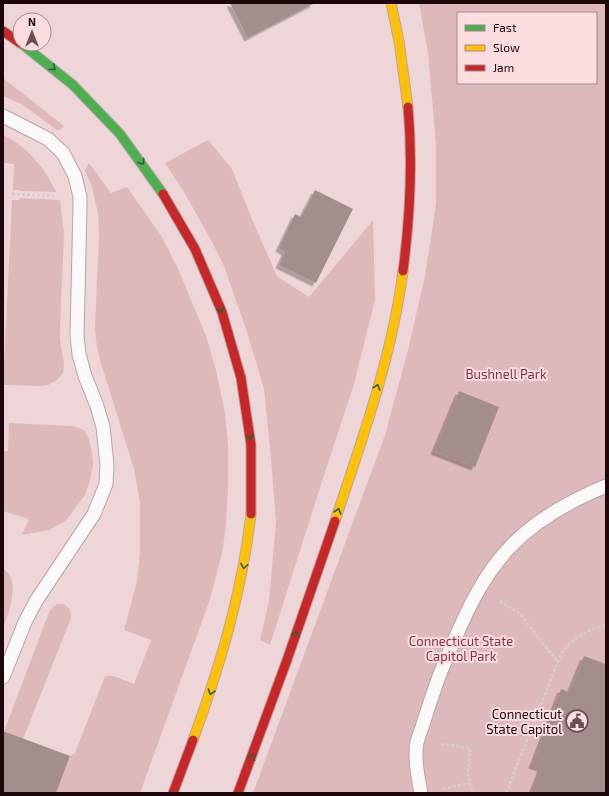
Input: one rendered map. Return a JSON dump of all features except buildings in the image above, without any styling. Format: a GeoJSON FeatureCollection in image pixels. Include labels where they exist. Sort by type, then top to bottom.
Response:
{"type":"FeatureCollection","features":[{"type":"Feature","properties":{"kind":"highway"},"geometry":{"type":"LineString","coordinates":[[238,793],[291,649],[341,500],[377,387],[395,318],[406,243],[410,183],[410,152],[406,88],[400,45],[391,3]]}},
{"type":"Feature","properties":{"kind":"highway"},"geometry":{"type":"LineString","coordinates":[[3,31],[12,37]]}},
{"type":"Feature","properties":{"kind":"highway"},"geometry":{"type":"LineString","coordinates":[[33,52],[75,87],[105,118],[137,156],[176,214],[207,274],[228,330],[244,395],[251,452],[252,487],[251,510],[242,580],[224,651],[205,708],[173,793]]}},
{"type":"Feature","properties":{"kind":"lane"},"geometry":{"type":"LineString","coordinates":[[3,116],[48,139],[63,153],[75,176],[80,197],[77,336],[79,354],[103,427],[108,465],[106,484],[94,514],[36,601],[25,622],[3,677]]}},
{"type":"Feature","properties":{"kind":"lane"},"geometry":{"type":"LineString","coordinates":[[421,793],[417,742],[433,690],[479,588],[489,572],[512,545],[544,519],[581,497],[606,486]]}},
{"type":"Feature","properties":{"kind":"path"},"geometry":{"type":"LineString","coordinates":[[12,194],[80,197]]}},
{"type":"Feature","properties":{"kind":"path"},"geometry":{"type":"LineString","coordinates":[[520,614],[557,661]]}},
{"type":"Feature","properties":{"kind":"path"},"geometry":{"type":"LineString","coordinates":[[506,793],[557,661],[571,641],[586,632],[606,625]]}},
{"type":"Feature","properties":{"kind":"path"},"geometry":{"type":"LineString","coordinates":[[417,742],[470,748],[468,775],[473,793]]}},
{"type":"Feature","properties":{"kind":"path"},"geometry":{"type":"LineString","coordinates":[[441,790],[470,783]]}},
{"type":"Feature","properties":{"kind":"green space"},"geometry":{"type":"Polygon","coordinates":[[[419,3],[606,3],[606,793],[253,793],[385,435],[408,350],[425,276],[436,204],[436,145],[428,53],[419,3]]]}},
{"type":"Feature","properties":{"kind":"green space"},"geometry":{"type":"Polygon","coordinates":[[[3,78],[64,126],[60,130],[57,130],[23,105],[3,96],[3,78]]]}},
{"type":"Feature","properties":{"kind":"green space"},"geometry":{"type":"Polygon","coordinates":[[[3,135],[20,145],[28,152],[41,166],[56,192],[13,190],[14,164],[3,163],[3,135]]]}},
{"type":"Feature","properties":{"kind":"green space"},"geometry":{"type":"Polygon","coordinates":[[[208,140],[232,169],[277,276],[309,297],[373,220],[375,300],[354,384],[270,645],[260,640],[269,601],[276,522],[264,389],[247,332],[224,266],[184,192],[165,163],[208,140]]]}},
{"type":"Feature","properties":{"kind":"green space"},"geometry":{"type":"Polygon","coordinates":[[[89,163],[111,193],[127,187],[162,237],[179,271],[206,336],[216,370],[225,413],[228,445],[226,525],[222,554],[209,602],[140,793],[56,793],[70,756],[75,753],[105,676],[114,676],[134,684],[151,640],[124,630],[137,581],[140,553],[140,502],[134,469],[99,357],[96,341],[95,327],[99,236],[98,214],[92,187],[85,171],[89,163]]]}},
{"type":"Feature","properties":{"kind":"green space"},"geometry":{"type":"Polygon","coordinates":[[[20,198],[60,200],[64,232],[60,328],[60,340],[64,363],[63,373],[57,380],[48,385],[41,386],[3,385],[12,200],[19,200],[20,198]]]}},
{"type":"Feature","properties":{"kind":"green space"},"geometry":{"type":"Polygon","coordinates":[[[9,423],[72,426],[84,430],[89,439],[93,465],[85,495],[66,521],[49,530],[22,535],[29,519],[3,511],[3,452],[8,451],[9,423]]]}},
{"type":"Feature","properties":{"kind":"green space"},"geometry":{"type":"Polygon","coordinates":[[[3,569],[9,574],[12,580],[13,588],[10,606],[3,629],[3,569]]]}},
{"type":"Feature","properties":{"kind":"green space"},"geometry":{"type":"Polygon","coordinates":[[[57,604],[64,604],[70,609],[71,618],[23,739],[4,731],[50,610],[57,604]]]}},
{"type":"Feature","properties":{"kind":"traffic: fast"},"geometry":{"type":"LineString","coordinates":[[32,52],[73,85],[120,134],[163,194]]}},
{"type":"Feature","properties":{"kind":"traffic: slow"},"geometry":{"type":"LineString","coordinates":[[391,3],[399,41],[408,107]]}},
{"type":"Feature","properties":{"kind":"traffic: slow"},"geometry":{"type":"LineString","coordinates":[[335,521],[384,367],[392,335],[403,271]]}},
{"type":"Feature","properties":{"kind":"traffic: slow"},"geometry":{"type":"LineString","coordinates":[[193,740],[229,629],[242,572],[251,514]]}},
{"type":"Feature","properties":{"kind":"traffic: jam"},"geometry":{"type":"LineString","coordinates":[[3,31],[12,37]]}},
{"type":"Feature","properties":{"kind":"traffic: jam"},"geometry":{"type":"LineString","coordinates":[[403,271],[410,189],[410,128],[408,107]]}},
{"type":"Feature","properties":{"kind":"traffic: jam"},"geometry":{"type":"LineString","coordinates":[[163,194],[195,249],[222,312],[241,378],[251,445],[251,514]]}},
{"type":"Feature","properties":{"kind":"traffic: jam"},"geometry":{"type":"LineString","coordinates":[[238,793],[287,660],[335,521]]}},
{"type":"Feature","properties":{"kind":"traffic: jam"},"geometry":{"type":"LineString","coordinates":[[173,793],[193,740]]}},
{"type":"Feature","properties":{"kind":"place","name":"Connecticut State Capitol"},"geometry":{"type":"Point","coordinates":[577,721]}},
{"type":"Feature","properties":{"kind":"park label","name":"Bushnell Park"},"geometry":{"type":"Point","coordinates":[506,374]}},
{"type":"Feature","properties":{"kind":"park label","name":"Connecticut State Capitol Park"},"geometry":{"type":"Point","coordinates":[461,648]}}]}
